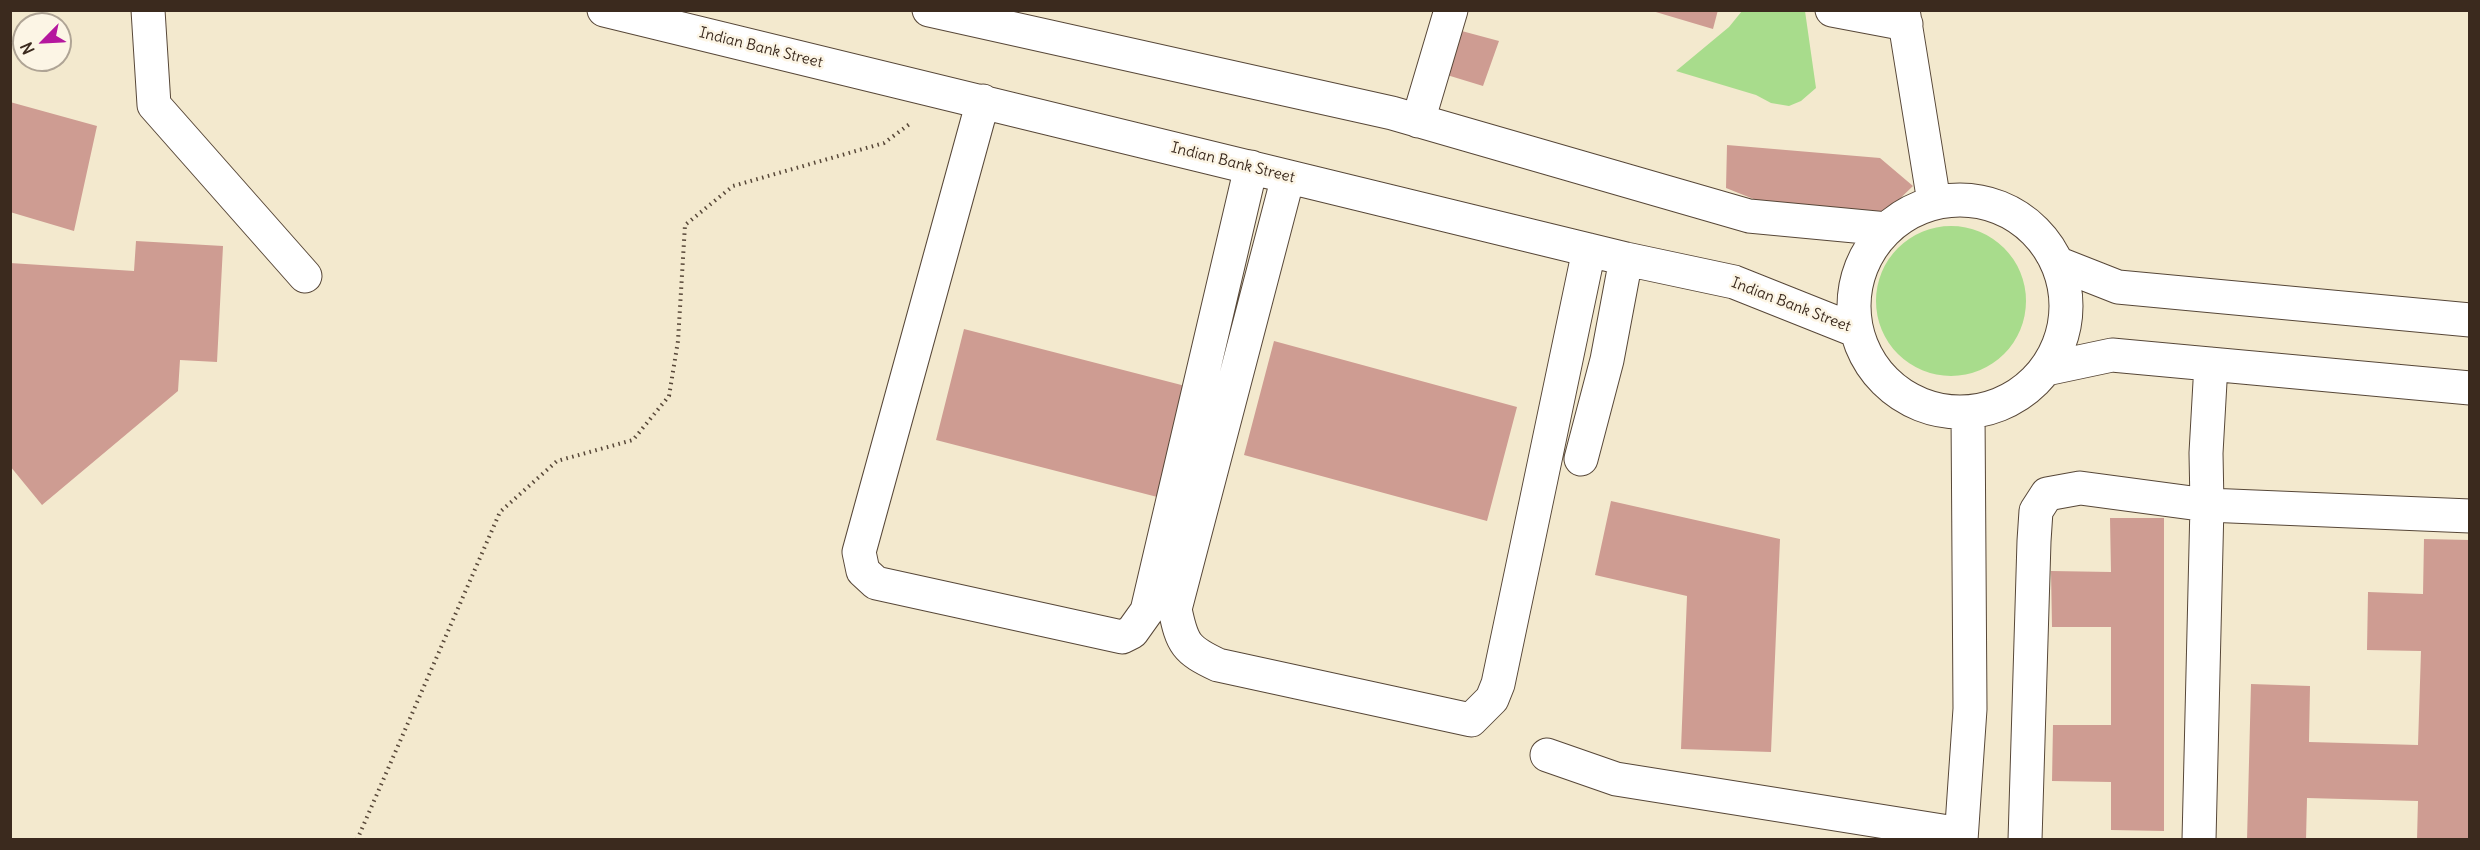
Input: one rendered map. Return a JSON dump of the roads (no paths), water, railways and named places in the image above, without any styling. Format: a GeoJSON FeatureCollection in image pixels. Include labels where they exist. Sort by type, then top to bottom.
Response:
{"type":"FeatureCollection","features":[{"type":"Feature","properties":{"kind":"street"},"geometry":{"type":"LineString","coordinates":[[148,10],[154,105],[305,276]]}},
{"type":"Feature","properties":{"kind":"street","name":"Indian Bank Street"},"geometry":{"type":"LineString","coordinates":[[604,10],[1626,259],[1734,282],[1857,331]]}},
{"type":"Feature","properties":{"kind":"street"},"geometry":{"type":"LineString","coordinates":[[929,10],[1418,121],[1749,216],[1887,229]]}},
{"type":"Feature","properties":{"kind":"street"},"geometry":{"type":"LineString","coordinates":[[1418,121],[1451,10]]}},
{"type":"Feature","properties":{"kind":"street"},"geometry":{"type":"LineString","coordinates":[[1832,10],[1904,17],[1934,202]]}},
{"type":"Feature","properties":{"kind":"street"},"geometry":{"type":"LineString","coordinates":[[983,102],[859,552],[862,571],[876,583],[1122,637],[1132,632],[1147,611],[1251,167]]}},
{"type":"Feature","properties":{"kind":"street"},"geometry":{"type":"LineString","coordinates":[[1288,177],[1175,609],[1185,645],[1196,655],[1218,665],[1471,720],[1484,709],[1498,684],[1589,250]]}},
{"type":"Feature","properties":{"kind":"street"},"geometry":{"type":"LineString","coordinates":[[1971,199],[2007,210],[2037,232],[2057,263],[2066,298],[2066,317],[2062,336],[2046,369],[2034,383],[2003,403],[1968,412],[1931,408],[1898,391],[1872,365],[1857,331],[1854,294],[1858,276],[1874,243],[1887,229],[1917,208],[1934,202],[1971,199]]}},
{"type":"Feature","properties":{"kind":"street"},"geometry":{"type":"LineString","coordinates":[[1581,459],[1607,360],[1626,259]]}},
{"type":"Feature","properties":{"kind":"street"},"geometry":{"type":"LineString","coordinates":[[2057,263],[2118,287],[2469,320]]}},
{"type":"Feature","properties":{"kind":"street"},"geometry":{"type":"LineString","coordinates":[[2046,369],[2112,355],[2469,388]]}},
{"type":"Feature","properties":{"kind":"street"},"geometry":{"type":"LineString","coordinates":[[2199,840],[2207,505],[2206,453],[2211,364]]}},
{"type":"Feature","properties":{"kind":"street"},"geometry":{"type":"LineString","coordinates":[[1547,755],[1616,779],[1961,837],[1970,710],[1968,412]]}},
{"type":"Feature","properties":{"kind":"street"},"geometry":{"type":"LineString","coordinates":[[2025,840],[2036,511],[2047,495],[2080,488],[2207,505],[2469,516]]}}]}
